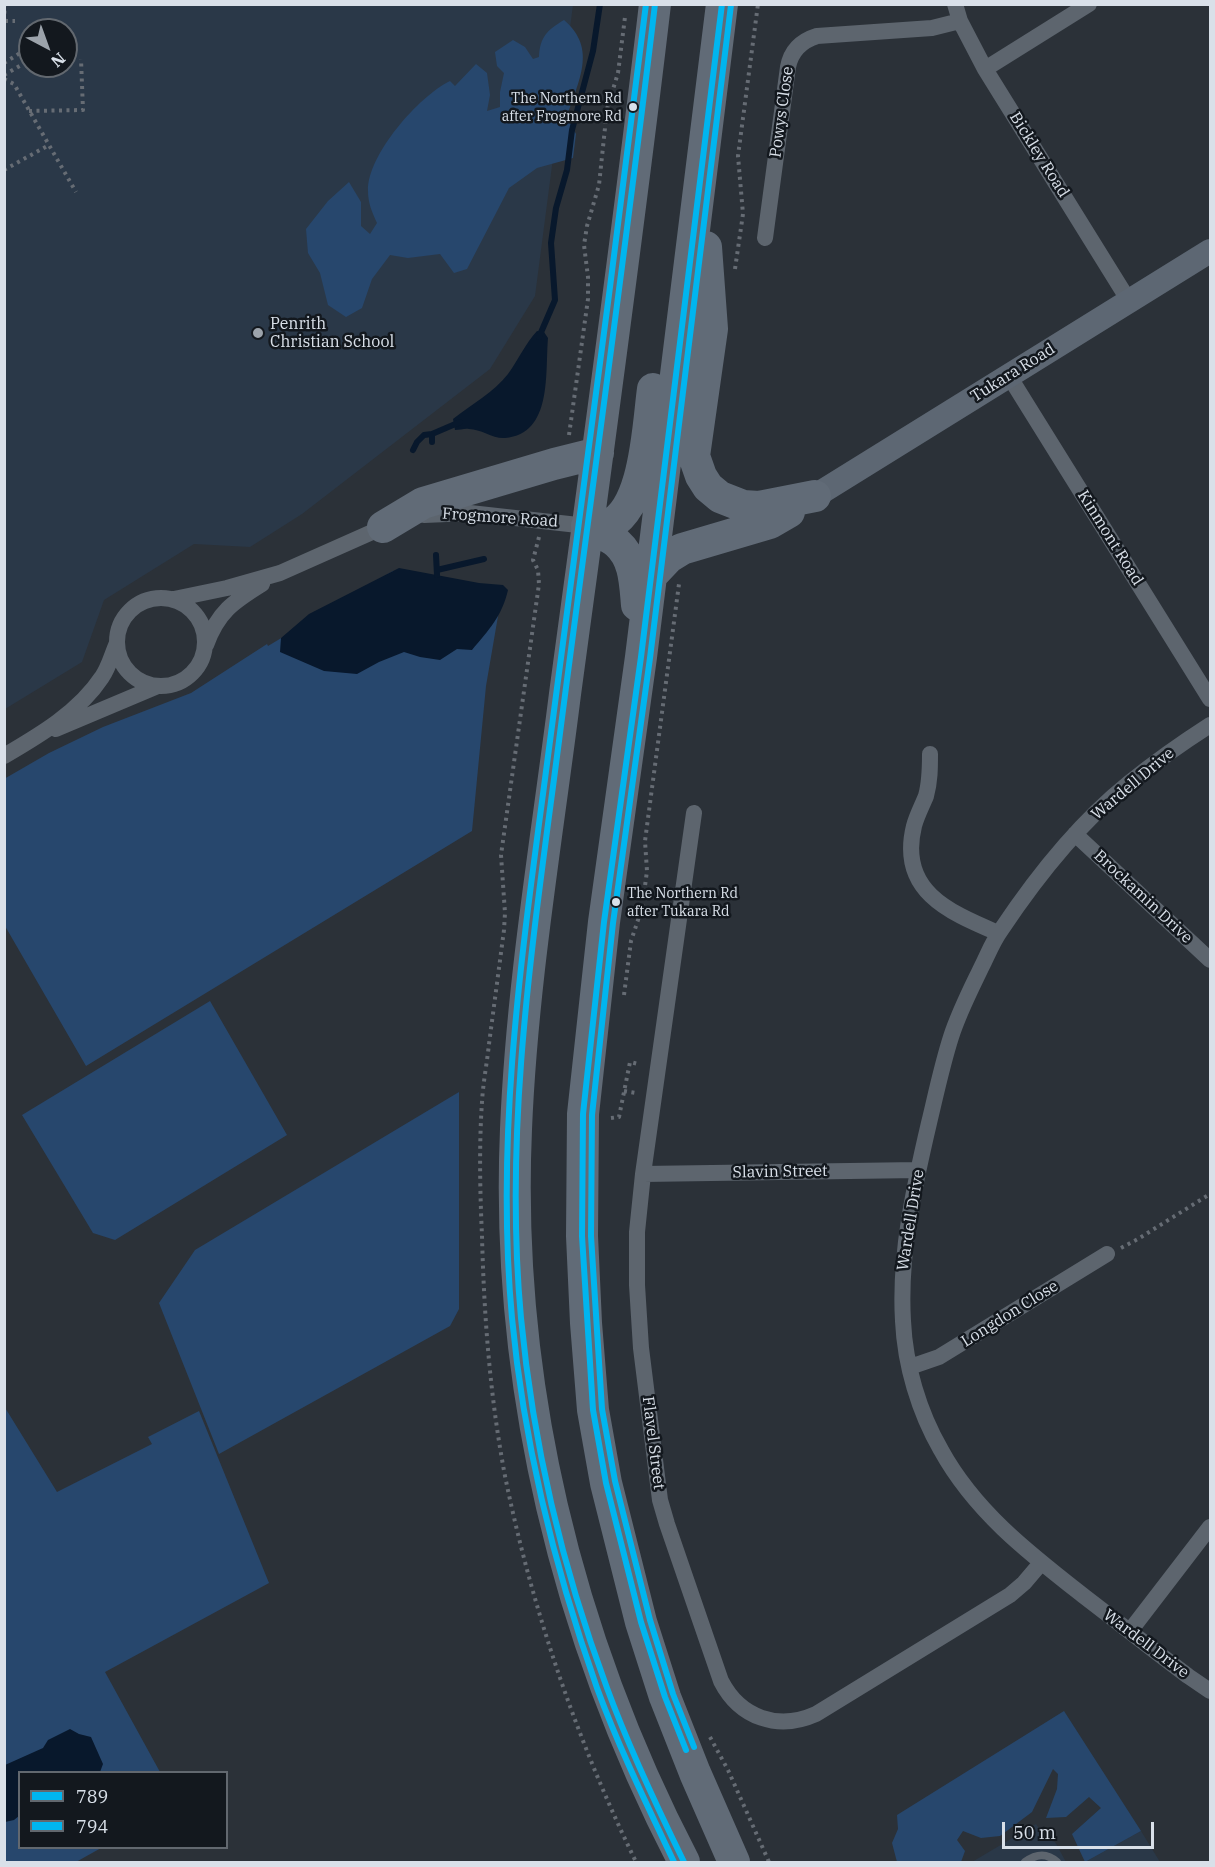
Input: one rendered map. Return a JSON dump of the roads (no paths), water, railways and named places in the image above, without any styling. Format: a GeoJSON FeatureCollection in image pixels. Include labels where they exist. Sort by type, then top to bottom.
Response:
{"type":"FeatureCollection","features":[{"type":"Feature","properties":{"kind":"highway"},"geometry":{"type":"LineString","coordinates":[[655,4],[633,191],[527,990],[516,1127],[515,1208],[520,1320],[536,1438],[559,1537],[582,1616],[626,1740],[684,1863]]}},
{"type":"Feature","properties":{"kind":"highway"},"geometry":{"type":"LineString","coordinates":[[722,4],[641,657],[604,922],[583,1114],[582,1236],[593,1410],[606,1483],[641,1622],[665,1697],[734,1863]]}},
{"type":"Feature","properties":{"kind":"highway"},"geometry":{"type":"LineString","coordinates":[[587,526],[608,525],[615,520],[632,500],[636,488],[643,463],[665,300],[700,181]]}},
{"type":"Feature","properties":{"kind":"highway"},"geometry":{"type":"LineString","coordinates":[[700,181],[712,329],[694,456],[701,476],[708,487],[720,497],[743,506],[759,507],[815,496]]}},
{"type":"Feature","properties":{"kind":"highway"},"geometry":{"type":"LineString","coordinates":[[382,527],[423,503],[598,453]]}},
{"type":"Feature","properties":{"kind":"highway"},"geometry":{"type":"LineString","coordinates":[[651,576],[669,557],[682,549],[770,523],[815,496]]}},
{"type":"Feature","properties":{"kind":"highway"},"geometry":{"type":"LineString","coordinates":[[587,526],[615,542],[626,553],[633,571],[641,657]]}},
{"type":"Feature","properties":{"kind":"street","name":"Bickley Road"},"geometry":{"type":"LineString","coordinates":[[955,4],[960,21],[986,69],[1129,301]]}},
{"type":"Feature","properties":{"kind":"street"},"geometry":{"type":"LineString","coordinates":[[986,69],[1089,4]]}},
{"type":"Feature","properties":{"kind":"street","name":"Powys Close"},"geometry":{"type":"LineString","coordinates":[[765,238],[788,67],[790,57],[796,48],[809,38],[817,36],[932,28],[960,21]]}},
{"type":"Feature","properties":{"kind":"street","name":"Tukara Road"},"geometry":{"type":"LineString","coordinates":[[815,496],[1210,250]]}},
{"type":"Feature","properties":{"kind":"street","name":"Kinmont Road"},"geometry":{"type":"LineString","coordinates":[[1009,376],[1210,699]]}},
{"type":"Feature","properties":{"kind":"street","name":"Frogmore Road"},"geometry":{"type":"LineString","coordinates":[[206,648],[217,620],[227,607],[280,573],[382,527],[409,518],[433,513],[454,513],[587,526]]}},
{"type":"Feature","properties":{"kind":"street","name":"Frogmore Road"},"geometry":{"type":"LineString","coordinates":[[174,599],[227,588],[280,573]]}},
{"type":"Feature","properties":{"kind":"street"},"geometry":{"type":"LineString","coordinates":[[4,756],[40,735],[158,686],[180,682],[189,676],[197,668],[206,648],[203,626],[198,616],[191,608],[174,599],[153,598],[135,606],[122,622],[117,643],[104,676],[88,695],[40,735]]}},
{"type":"Feature","properties":{"kind":"street"},"geometry":{"type":"LineString","coordinates":[[117,643],[122,663],[129,672],[147,684],[158,686]]}},
{"type":"Feature","properties":{"kind":"street","name":"Wardell Drive"},"geometry":{"type":"LineString","coordinates":[[1210,725],[1126,785],[1075,834],[1035,881],[998,933],[952,1034],[918,1170],[902,1281],[903,1324],[910,1367],[926,1418],[940,1450],[957,1477],[988,1515],[1041,1563],[1210,1691]]}},
{"type":"Feature","properties":{"kind":"street"},"geometry":{"type":"LineString","coordinates":[[930,754],[928,785],[912,838],[912,856],[916,872],[927,892],[940,904],[958,916],[998,933]]}},
{"type":"Feature","properties":{"kind":"street","name":"Flavel Street"},"geometry":{"type":"LineString","coordinates":[[694,813],[643,1174],[637,1232],[637,1285],[641,1348],[656,1481],[667,1524],[721,1681],[736,1703],[750,1713],[770,1721],[794,1722],[816,1714],[1010,1594],[1024,1583],[1041,1563]]}},
{"type":"Feature","properties":{"kind":"street","name":"Brockamin Drive"},"geometry":{"type":"LineString","coordinates":[[1075,834],[1210,960]]}},
{"type":"Feature","properties":{"kind":"street","name":"Slavin Street"},"geometry":{"type":"LineString","coordinates":[[643,1174],[918,1170]]}},
{"type":"Feature","properties":{"kind":"street","name":"Longdon Close"},"geometry":{"type":"LineString","coordinates":[[910,1367],[939,1358],[1107,1254]]}},
{"type":"Feature","properties":{"kind":"street"},"geometry":{"type":"LineString","coordinates":[[1130,1631],[1210,1527]]}},
{"type":"Feature","properties":{"kind":"lane"},"geometry":{"type":"LineString","coordinates":[[1025,1863],[1038,1855],[1051,1856],[1057,1863]]}},
{"type":"Feature","properties":{"kind":"waterway"},"geometry":{"type":"LineString","coordinates":[[539,337],[555,300],[551,243],[556,208],[567,170],[572,130],[593,51],[600,4]]}},
{"type":"Feature","properties":{"kind":"waterway"},"geometry":{"type":"LineString","coordinates":[[432,442],[432,434],[460,422]]}},
{"type":"Feature","properties":{"kind":"waterway"},"geometry":{"type":"LineString","coordinates":[[413,450],[424,435],[432,434]]}},
{"type":"Feature","properties":{"kind":"waterway"},"geometry":{"type":"LineString","coordinates":[[436,555],[437,575]]}},
{"type":"Feature","properties":{"kind":"waterway"},"geometry":{"type":"LineString","coordinates":[[437,570],[484,559]]}},
{"type":"Feature","properties":{"kind":"place","name":"The Northern Rd after Frogmore Rd"},"geometry":{"type":"Point","coordinates":[633,107]}},
{"type":"Feature","properties":{"kind":"place","name":"Penrith Christian School"},"geometry":{"type":"Point","coordinates":[258,333]}},
{"type":"Feature","properties":{"kind":"place","name":"The Northern Rd after Tukara Rd"},"geometry":{"type":"Point","coordinates":[616,902]}}]}
